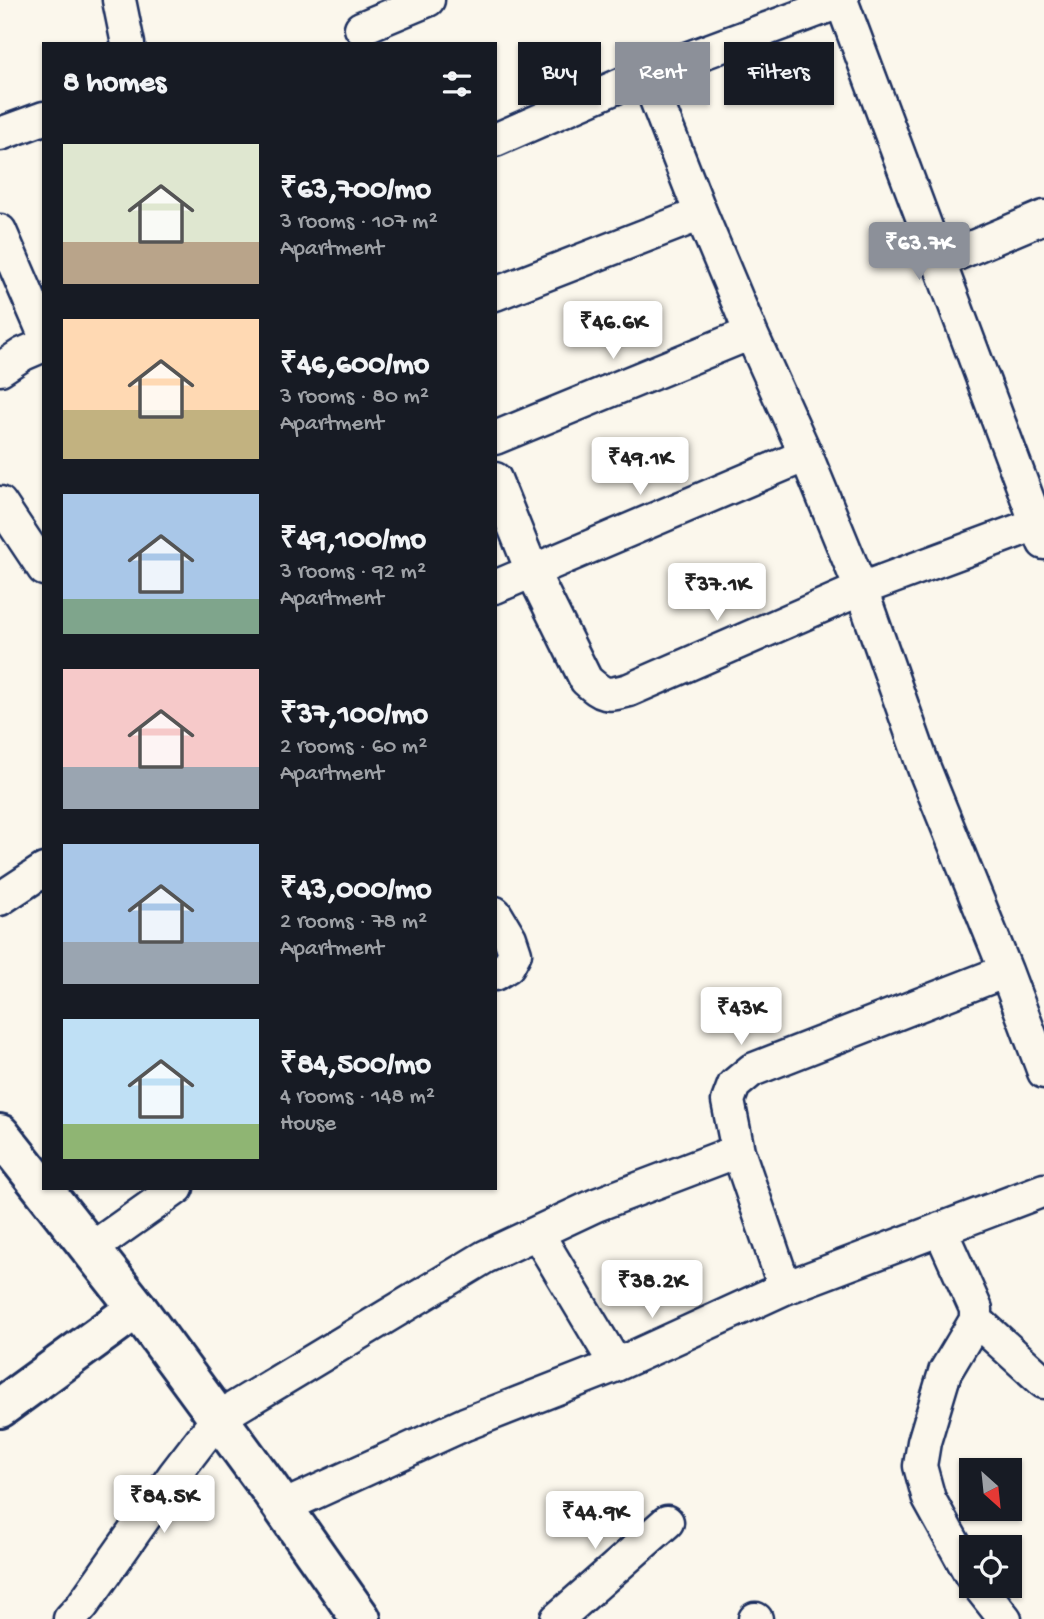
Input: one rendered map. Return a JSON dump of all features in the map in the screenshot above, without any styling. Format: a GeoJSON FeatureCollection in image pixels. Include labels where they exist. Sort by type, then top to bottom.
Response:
{"type":"FeatureCollection","features":[{"type":"Feature","properties":{"kind":"main road"},"geometry":{"type":"LineString","coordinates":[[0,1134],[42,1187]]}},
{"type":"Feature","properties":{"kind":"main road"},"geometry":{"type":"LineString","coordinates":[[44,1190],[137,1308],[283,1507],[361,1619]]}},
{"type":"Feature","properties":{"kind":"main road"},"geometry":{"type":"LineString","coordinates":[[0,1408],[137,1308]]}},
{"type":"Feature","properties":{"kind":"street"},"geometry":{"type":"LineString","coordinates":[[119,0],[128,42]]}},
{"type":"Feature","properties":{"kind":"street"},"geometry":{"type":"LineString","coordinates":[[360,29],[428,0]]}},
{"type":"Feature","properties":{"kind":"street"},"geometry":{"type":"LineString","coordinates":[[497,484],[532,570],[586,680],[600,692],[612,695],[861,589],[1040,533],[842,1],[710,50]]}},
{"type":"Feature","properties":{"kind":"street"},"geometry":{"type":"LineString","coordinates":[[497,139],[615,88]]}},
{"type":"Feature","properties":{"kind":"street"},"geometry":{"type":"LineString","coordinates":[[658,105],[701,214],[861,589],[924,768],[1044,1072]]}},
{"type":"Feature","properties":{"kind":"street"},"geometry":{"type":"LineString","coordinates":[[0,134],[42,119]]}},
{"type":"Feature","properties":{"kind":"street"},"geometry":{"type":"LineString","coordinates":[[497,294],[701,214]]}},
{"type":"Feature","properties":{"kind":"street"},"geometry":{"type":"LineString","coordinates":[[940,261],[1044,217]]}},
{"type":"Feature","properties":{"kind":"street"},"geometry":{"type":"LineString","coordinates":[[0,231],[42,328]]}},
{"type":"Feature","properties":{"kind":"street"},"geometry":{"type":"LineString","coordinates":[[497,437],[751,333]]}},
{"type":"Feature","properties":{"kind":"street"},"geometry":{"type":"LineString","coordinates":[[0,369],[42,346]]}},
{"type":"Feature","properties":{"kind":"street"},"geometry":{"type":"LineString","coordinates":[[497,586],[806,455]]}},
{"type":"Feature","properties":{"kind":"street"},"geometry":{"type":"LineString","coordinates":[[0,503],[42,566]]}},
{"type":"Feature","properties":{"kind":"street"},"geometry":{"type":"LineString","coordinates":[[0,899],[42,871]]}},
{"type":"Feature","properties":{"kind":"street"},"geometry":{"type":"LineString","coordinates":[[497,916],[510,937],[515,953],[508,966],[497,973]]}},
{"type":"Feature","properties":{"kind":"street"},"geometry":{"type":"LineString","coordinates":[[785,1288],[738,1151],[728,1101],[734,1085],[752,1070],[1006,971]]}},
{"type":"Feature","properties":{"kind":"street"},"geometry":{"type":"LineString","coordinates":[[70,1619],[218,1418],[485,1257],[596,1205],[738,1151]]}},
{"type":"Feature","properties":{"kind":"street"},"geometry":{"type":"LineString","coordinates":[[91,1249],[174,1190]]}},
{"type":"Feature","properties":{"kind":"street"},"geometry":{"type":"LineString","coordinates":[[283,1507],[465,1424],[616,1365],[785,1288],[1044,1190]]}},
{"type":"Feature","properties":{"kind":"street"},"geometry":{"type":"LineString","coordinates":[[940,1228],[976,1309],[976,1320],[945,1372],[924,1442],[920,1466],[929,1499],[959,1553]]}},
{"type":"Feature","properties":{"kind":"street"},"geometry":{"type":"LineString","coordinates":[[537,1233],[616,1365]]}},
{"type":"Feature","properties":{"kind":"street"},"geometry":{"type":"LineString","coordinates":[[976,1320],[1044,1382]]}},
{"type":"Feature","properties":{"kind":"street"},"geometry":{"type":"LineString","coordinates":[[557,1619],[667,1522]]}},
{"type":"Feature","properties":{"kind":"street"},"geometry":{"type":"LineString","coordinates":[[988,1598],[1005,1619]]}}]}
